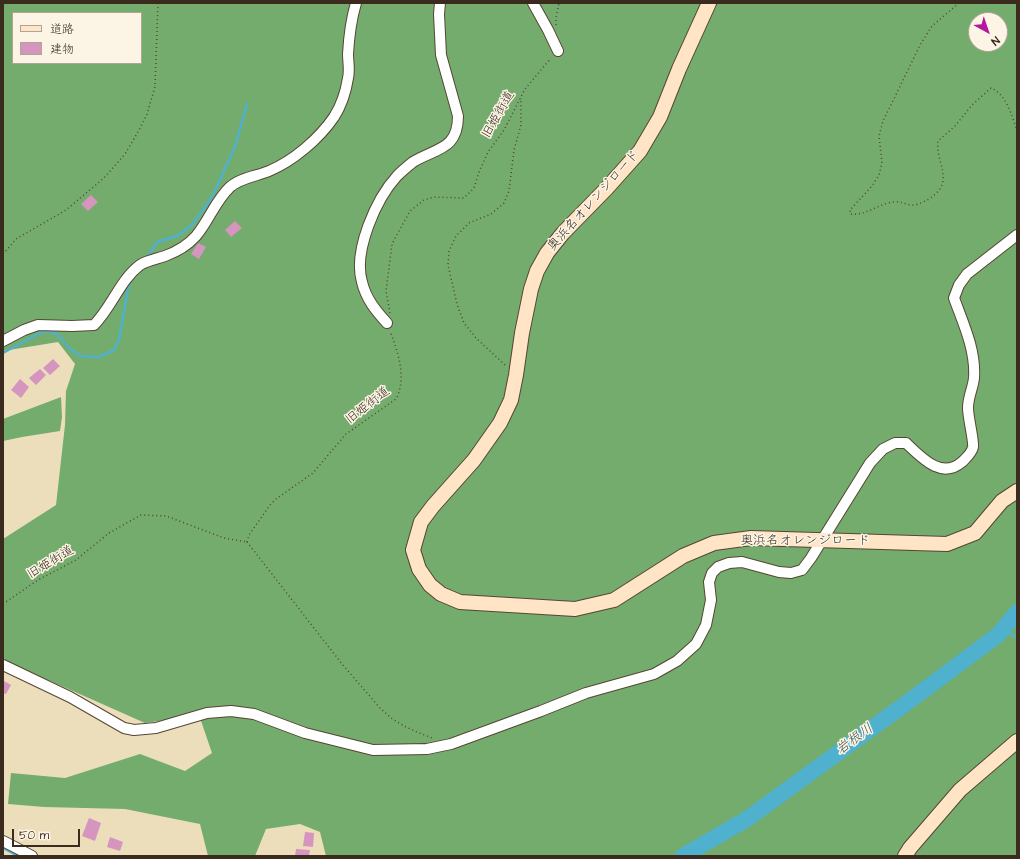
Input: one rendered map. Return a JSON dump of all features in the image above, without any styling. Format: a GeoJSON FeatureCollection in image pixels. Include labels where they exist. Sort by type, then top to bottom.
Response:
{"type":"FeatureCollection","features":[{"type":"Feature","properties":{"kind":"street"},"geometry":{"type":"LineString","coordinates":[[3,341],[24,330],[38,325],[94,325],[103,316],[129,276],[140,265],[180,250],[196,236],[216,203],[230,187],[237,182],[271,170],[294,157],[317,137],[334,117],[344,95],[349,77],[348,54],[351,20],[356,3]]}},
{"type":"Feature","properties":{"kind":"street"},"geometry":{"type":"LineString","coordinates":[[387,324],[371,304],[362,282],[360,271],[361,251],[370,220],[387,189],[397,176],[414,162],[441,149],[451,141],[455,134],[458,124],[458,116],[441,55],[439,14],[440,3]]}},
{"type":"Feature","properties":{"kind":"street"},"geometry":{"type":"LineString","coordinates":[[533,3],[558,51]]}},
{"type":"Feature","properties":{"kind":"street","name":"奥浜名オレンジロード"},"geometry":{"type":"LineString","coordinates":[[709,3],[679,69],[660,117],[640,151],[607,188],[563,233],[547,253],[537,271],[531,289],[522,333],[516,375],[510,400],[500,424],[474,460],[420,522],[413,550],[419,569],[430,586],[441,594],[460,602],[575,609],[614,600],[683,556],[714,543],[751,538],[947,544],[975,532],[1002,501],[1017,491]]}},
{"type":"Feature","properties":{"kind":"street"},"geometry":{"type":"LineString","coordinates":[[3,664],[70,697],[114,723],[129,729],[156,728],[207,713],[231,711],[254,714],[305,732],[373,750],[427,748],[450,744],[541,711],[586,692],[654,674],[677,661],[696,644],[706,625],[711,600],[709,582],[712,573],[718,567],[729,563],[742,562],[779,572],[791,573],[802,570],[870,463],[883,449],[895,443],[906,443],[934,466],[944,470],[957,466],[968,457],[973,447],[968,399],[974,378],[973,359],[970,342],[954,298],[959,285],[967,274],[1017,235]]}},
{"type":"Feature","properties":{"kind":"street"},"geometry":{"type":"LineString","coordinates":[[905,856],[910,848],[960,790],[1017,740]]}},
{"type":"Feature","properties":{"kind":"street"},"geometry":{"type":"LineString","coordinates":[[3,841],[32,856]]}},
{"type":"Feature","properties":{"kind":"path"},"geometry":{"type":"LineString","coordinates":[[3,254],[16,239],[66,210],[104,178],[125,154],[147,114],[155,87],[158,3]]}},
{"type":"Feature","properties":{"kind":"path"},"geometry":{"type":"LineString","coordinates":[[959,3],[932,26],[920,45],[882,121],[879,136],[882,163],[879,175],[872,186],[850,210],[850,214],[867,212],[884,204],[896,201],[914,205],[929,199],[938,193],[942,187],[944,174],[938,157],[938,140],[955,126],[973,104],[991,88],[1001,95],[1009,109],[1017,131]]}},
{"type":"Feature","properties":{"kind":"path","name":"旧姫街道"},"geometry":{"type":"LineString","coordinates":[[3,604],[38,580],[76,560],[108,533],[141,515],[166,516],[224,538],[247,542],[249,535],[270,505],[276,499],[313,473],[346,434],[396,399],[400,391],[402,381],[396,344],[387,324],[391,312],[386,291],[392,244],[410,211],[424,200],[434,197],[464,198],[470,193],[474,188],[488,152],[504,130],[521,96],[531,81],[558,51]]}},
{"type":"Feature","properties":{"kind":"path"},"geometry":{"type":"LineString","coordinates":[[516,375],[476,338],[464,323],[457,304],[448,265],[449,251],[456,236],[469,223],[491,214],[504,203],[509,191],[514,150],[521,125],[521,96]]}},
{"type":"Feature","properties":{"kind":"path"},"geometry":{"type":"LineString","coordinates":[[247,542],[342,664],[380,708],[391,718],[417,732],[450,744]]}},
{"type":"Feature","properties":{"kind":"green space"},"geometry":{"type":"Polygon","coordinates":[[[3,3],[1017,3],[1017,856],[326,856],[320,832],[300,824],[266,829],[255,856],[208,856],[200,824],[125,809],[44,807],[8,804],[11,773],[65,778],[140,754],[185,771],[212,753],[199,715],[145,723],[3,660],[3,539],[56,505],[65,425],[66,391],[75,364],[58,342],[3,351],[3,3]]]}},
{"type":"Feature","properties":{"kind":"green space"},"geometry":{"type":"Polygon","coordinates":[[[61,397],[62,417],[60,431],[3,441],[3,419],[61,397]]]}},
{"type":"Feature","properties":{"kind":"building"},"geometry":{"type":"Polygon","coordinates":[[[91,195],[98,202],[88,211],[81,204],[91,195]]]}},
{"type":"Feature","properties":{"kind":"building"},"geometry":{"type":"Polygon","coordinates":[[[235,221],[242,228],[231,237],[225,230],[235,221]]]}},
{"type":"Feature","properties":{"kind":"building"},"geometry":{"type":"Polygon","coordinates":[[[198,243],[206,247],[199,259],[191,254],[198,243]]]}},
{"type":"Feature","properties":{"kind":"building"},"geometry":{"type":"Polygon","coordinates":[[[53,359],[60,366],[50,375],[43,368],[53,359]]]}},
{"type":"Feature","properties":{"kind":"building"},"geometry":{"type":"Polygon","coordinates":[[[40,369],[46,375],[36,385],[29,378],[40,369]]]}},
{"type":"Feature","properties":{"kind":"building"},"geometry":{"type":"Polygon","coordinates":[[[20,379],[29,387],[21,398],[11,390],[20,379]]]}},
{"type":"Feature","properties":{"kind":"building"},"geometry":{"type":"Polygon","coordinates":[[[4,681],[11,685],[6,694],[3,693],[4,681]]]}},
{"type":"Feature","properties":{"kind":"building"},"geometry":{"type":"Polygon","coordinates":[[[89,818],[101,823],[95,841],[82,836],[89,818]]]}},
{"type":"Feature","properties":{"kind":"building"},"geometry":{"type":"Polygon","coordinates":[[[305,832],[314,833],[313,847],[303,846],[305,832]]]}},
{"type":"Feature","properties":{"kind":"building"},"geometry":{"type":"Polygon","coordinates":[[[110,837],[123,842],[120,851],[107,847],[110,837]]]}},
{"type":"Feature","properties":{"kind":"building"},"geometry":{"type":"Polygon","coordinates":[[[296,849],[310,850],[309,856],[295,856],[296,849]]]}},
{"type":"Feature","properties":{"kind":"waterway"},"geometry":{"type":"LineString","coordinates":[[146,259],[157,242],[177,236],[192,225],[212,197],[235,147],[247,104]]}},
{"type":"Feature","properties":{"kind":"waterway"},"geometry":{"type":"LineString","coordinates":[[3,353],[46,331],[56,333],[70,349],[81,356],[99,357],[114,350],[119,340],[129,283]]}},
{"type":"Feature","properties":{"kind":"waterway","name":"岩根川"},"geometry":{"type":"LineString","coordinates":[[683,856],[747,819],[912,699],[998,635],[1017,612]]}},
{"type":"Feature","properties":{"kind":"waterway"},"geometry":{"type":"LineString","coordinates":[[1002,630],[1017,637]]}},
{"type":"Feature","properties":{"kind":"waterway","name":"岩根川"},"geometry":{"type":"LineString","coordinates":[[3,848],[18,856]]}}]}
